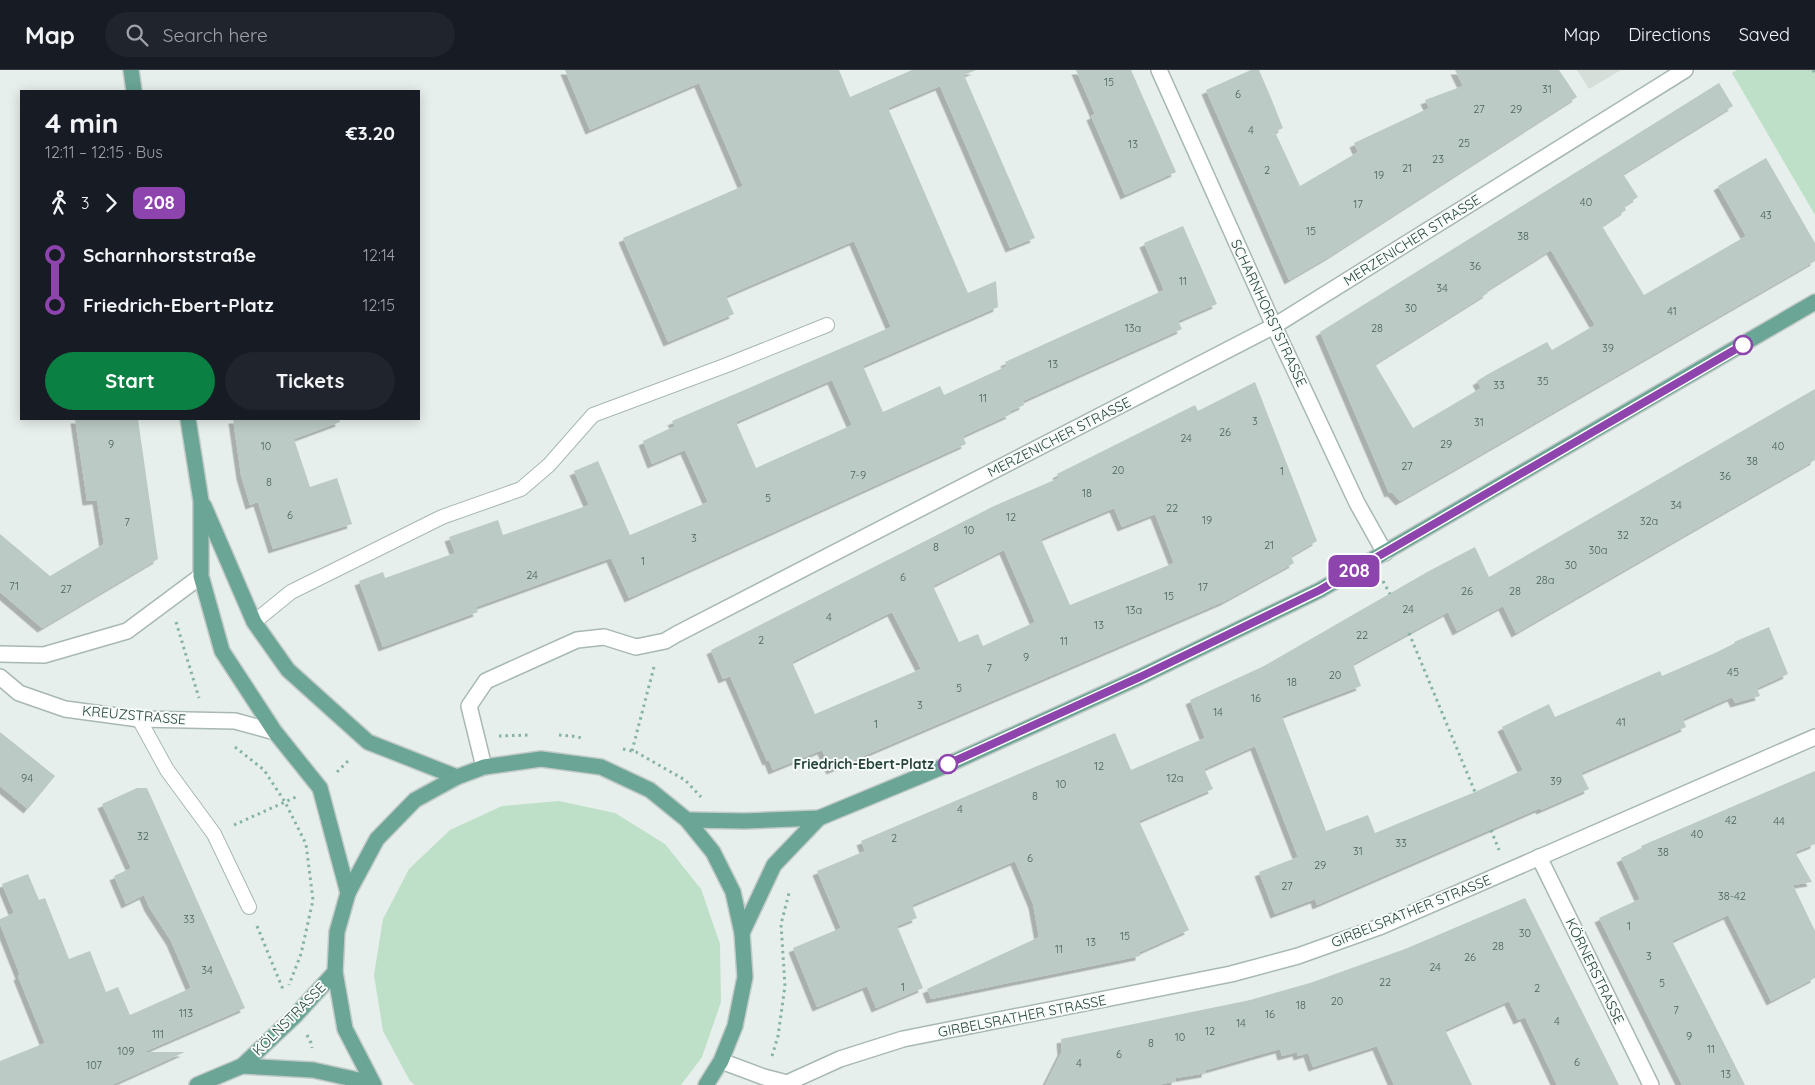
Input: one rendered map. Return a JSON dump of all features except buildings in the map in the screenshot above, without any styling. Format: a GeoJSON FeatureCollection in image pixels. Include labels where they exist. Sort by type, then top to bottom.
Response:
{"type":"FeatureCollection","features":[{"type":"Feature","properties":{"kind":"main road"},"geometry":{"type":"LineString","coordinates":[[131,70],[134,90]]}},
{"type":"Feature","properties":{"kind":"main road"},"geometry":{"type":"LineString","coordinates":[[687,820],[745,821],[819,818],[956,761],[1140,677],[1320,590],[1815,302]]}},
{"type":"Feature","properties":{"kind":"main road"},"geometry":{"type":"LineString","coordinates":[[188,420],[202,501],[202,576],[222,651],[275,732],[320,788],[348,893]]}},
{"type":"Feature","properties":{"kind":"main road"},"geometry":{"type":"LineString","coordinates":[[202,501],[254,622],[288,670],[368,742],[457,777]]}},
{"type":"Feature","properties":{"kind":"main road"},"geometry":{"type":"LineString","coordinates":[[373,1084],[345,1029],[336,972],[337,932],[348,893],[377,839],[415,800],[457,777],[484,767],[541,759],[601,767],[650,790],[687,820],[713,852],[733,892],[742,933],[745,977],[735,1026],[721,1061],[706,1085]]}},
{"type":"Feature","properties":{"kind":"main road"},"geometry":{"type":"LineString","coordinates":[[742,933],[774,865],[819,818]]}},
{"type":"Feature","properties":{"kind":"main road","name":"KÖLNSTRASSE"},"geometry":{"type":"LineString","coordinates":[[197,1085],[242,1066],[336,972]]}},
{"type":"Feature","properties":{"kind":"main road","name":"KÖLNSTRASSE"},"geometry":{"type":"LineString","coordinates":[[242,1066],[313,1070],[373,1084]]}},
{"type":"Feature","properties":{"kind":"street","name":"SCHARNHORSTSTRASSE"},"geometry":{"type":"LineString","coordinates":[[1159,70],[1274,326],[1357,503],[1385,553]]}},
{"type":"Feature","properties":{"kind":"street","name":"MERZENICHER STRASSE"},"geometry":{"type":"LineString","coordinates":[[484,767],[469,706],[486,681],[577,640],[604,636],[636,647],[661,642],[677,634],[1274,326],[1685,70]]}},
{"type":"Feature","properties":{"kind":"street"},"geometry":{"type":"LineString","coordinates":[[0,654],[44,655],[126,631],[202,576]]}},
{"type":"Feature","properties":{"kind":"street","name":"KREUZSTRASSE"},"geometry":{"type":"LineString","coordinates":[[0,677],[19,693],[65,710],[139,719],[235,721],[275,732]]}},
{"type":"Feature","properties":{"kind":"street","name":"GIRBELSRATHER STRASSE"},"geometry":{"type":"LineString","coordinates":[[788,1084],[840,1059],[904,1039],[1231,974],[1298,956],[1382,926],[1815,736]]}},
{"type":"Feature","properties":{"kind":"street","name":"KÖRNERSTRASSE"},"geometry":{"type":"LineString","coordinates":[[1538,857],[1651,1085]]}},
{"type":"Feature","properties":{"kind":"street"},"geometry":{"type":"LineString","coordinates":[[721,1061],[788,1084]]}},
{"type":"Feature","properties":{"kind":"lane"},"geometry":{"type":"LineString","coordinates":[[254,622],[290,592],[442,517],[521,489],[549,465],[593,415],[727,365],[827,324]]}},
{"type":"Feature","properties":{"kind":"lane"},"geometry":{"type":"LineString","coordinates":[[139,719],[167,770],[214,834],[249,907]]}},
{"type":"Feature","properties":{"kind":"path"},"geometry":{"type":"LineString","coordinates":[[1813,70],[1815,74]]}},
{"type":"Feature","properties":{"kind":"path"},"geometry":{"type":"LineString","coordinates":[[169,600],[205,720]]}},
{"type":"Feature","properties":{"kind":"path"},"geometry":{"type":"LineString","coordinates":[[1410,633],[1476,792]]}},
{"type":"Feature","properties":{"kind":"path"},"geometry":{"type":"LineString","coordinates":[[632,751],[661,642]]}},
{"type":"Feature","properties":{"kind":"path"},"geometry":{"type":"LineString","coordinates":[[231,744],[264,770],[285,802],[306,844],[313,900],[301,954],[285,995]]}},
{"type":"Feature","properties":{"kind":"path"},"geometry":{"type":"LineString","coordinates":[[764,1077],[778,1036],[785,986],[781,924],[794,876],[774,865]]}},
{"type":"Feature","properties":{"kind":"shaded area"},"geometry":{"type":"Polygon","coordinates":[[[1577,70],[1621,70],[1589,89],[1577,70]]]}},
{"type":"Feature","properties":{"kind":"green space"},"geometry":{"type":"Polygon","coordinates":[[[1737,70],[1815,70],[1815,215],[1732,73],[1737,70]]]}},
{"type":"Feature","properties":{"kind":"green space"},"geometry":{"type":"Polygon","coordinates":[[[559,801],[615,813],[665,844],[701,889],[720,944],[721,1002],[702,1057],[681,1085],[415,1085],[410,1081],[383,1031],[374,975],[383,919],[409,869],[450,830],[502,806],[559,801]]]}},
{"type":"Feature","properties":{"kind":"bus line","name":"208"},"geometry":{"type":"LineString","coordinates":[[948,764],[1140,677],[1320,590],[1743,345]]}},
{"type":"Feature","properties":{"kind":"place","name":"Friedrich-Ebert-Platz"},"geometry":{"type":"Point","coordinates":[948,764]}}]}
